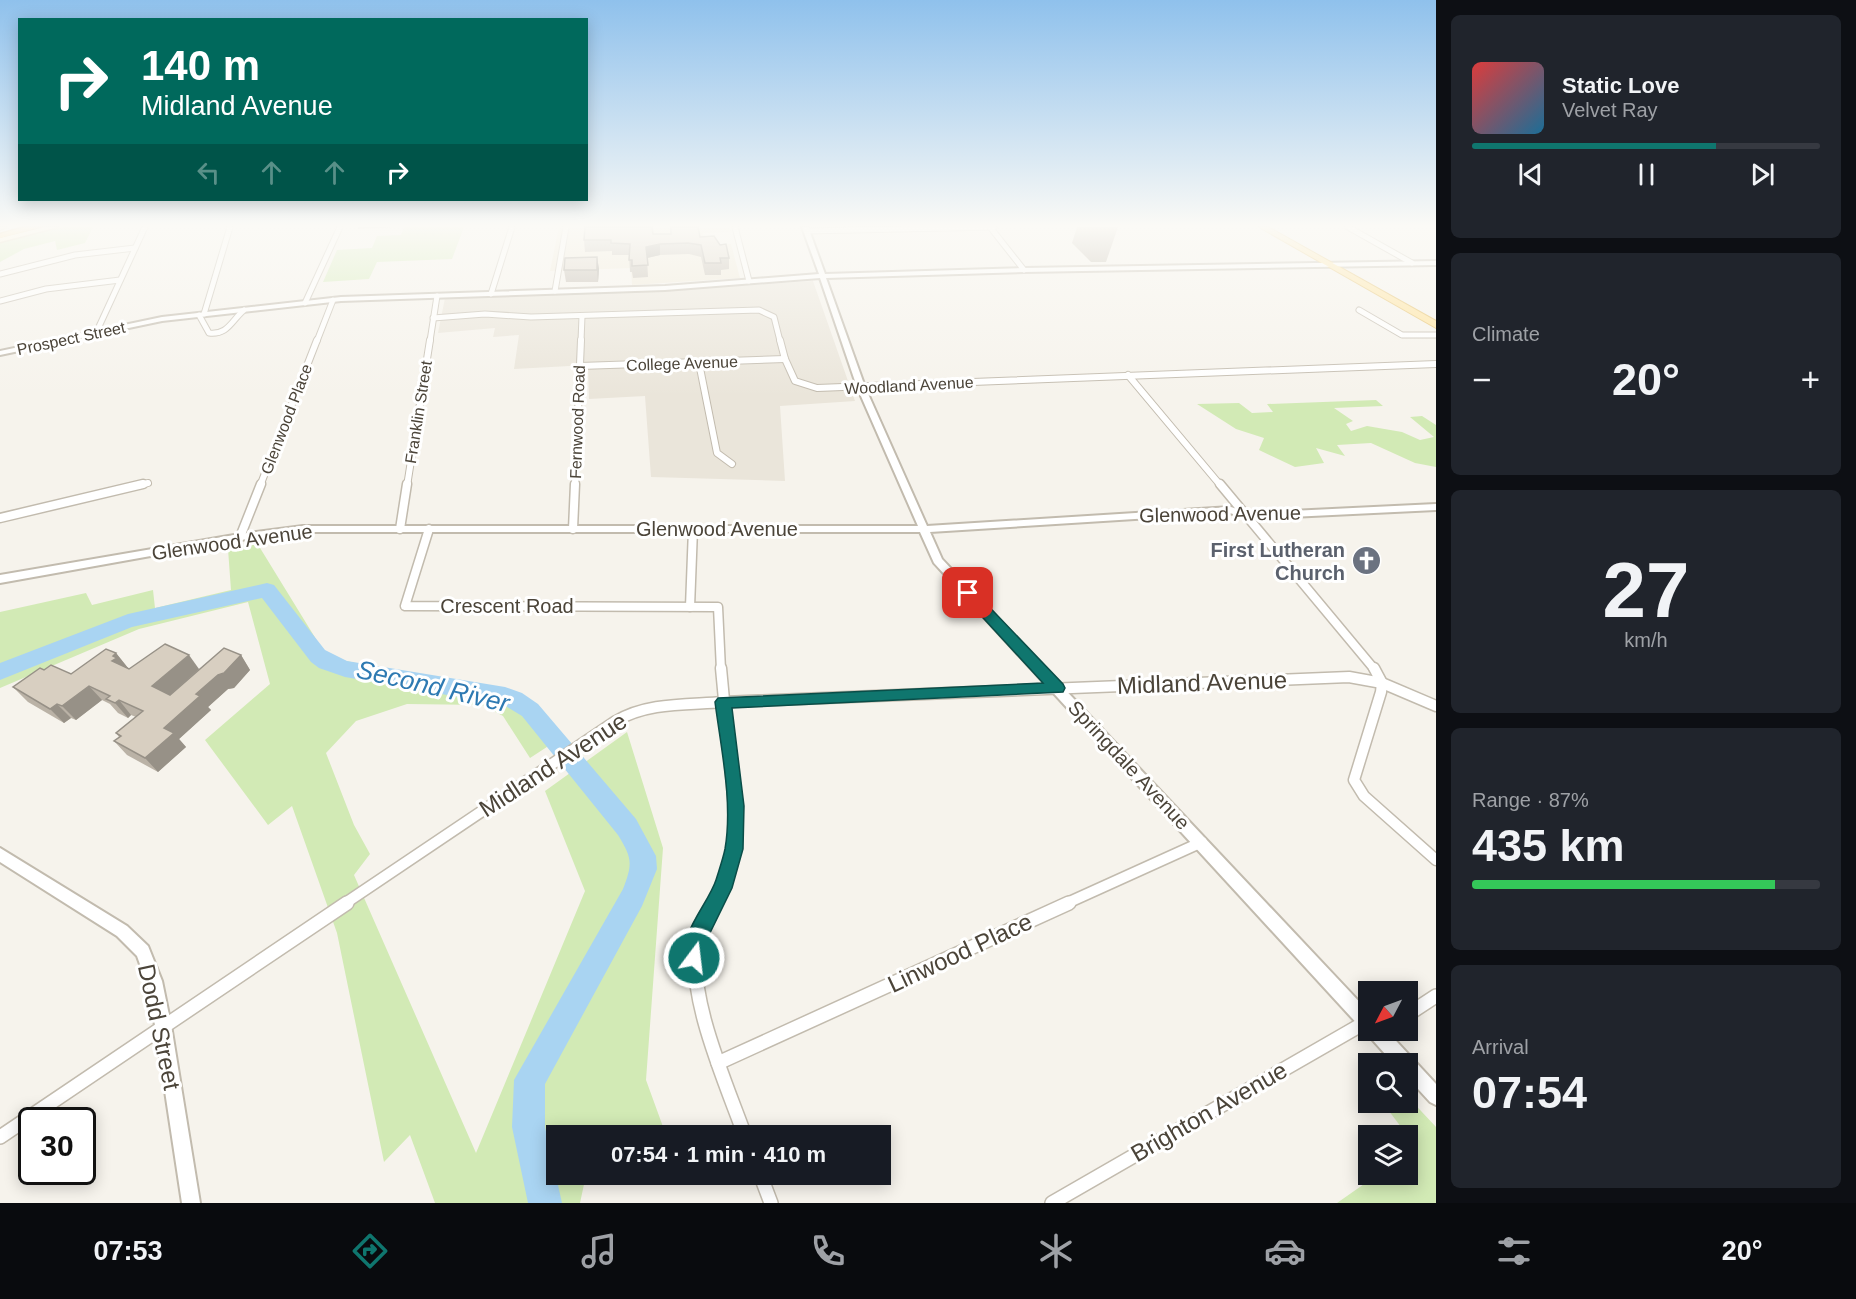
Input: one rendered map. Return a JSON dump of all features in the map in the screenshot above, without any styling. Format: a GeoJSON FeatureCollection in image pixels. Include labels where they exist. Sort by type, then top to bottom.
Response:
{"type":"FeatureCollection","features":[{"type":"Feature","properties":{"kind":"main road"},"geometry":{"type":"LineString","coordinates":[[1360,283],[1436,325]]}},
{"type":"Feature","properties":{"kind":"street"},"geometry":{"type":"LineString","coordinates":[[0,301],[46,289],[94,283]]}},
{"type":"Feature","properties":{"kind":"street"},"geometry":{"type":"LineString","coordinates":[[96,333],[119,283]]}},
{"type":"Feature","properties":{"kind":"street"},"geometry":{"type":"LineString","coordinates":[[212,283],[202,315],[209,333],[217,334],[228,330],[235,318],[244,310]]}},
{"type":"Feature","properties":{"kind":"street"},"geometry":{"type":"LineString","coordinates":[[305,303],[314,283]]}},
{"type":"Feature","properties":{"kind":"street"},"geometry":{"type":"LineString","coordinates":[[491,294],[494,283]]}},
{"type":"Feature","properties":{"kind":"street"},"geometry":{"type":"LineString","coordinates":[[555,291],[556,283]]}},
{"type":"Feature","properties":{"kind":"street","name":"Prospect Street"},"geometry":{"type":"LineString","coordinates":[[0,353],[148,321],[333,300],[665,288],[723,283]]}},
{"type":"Feature","properties":{"kind":"street","name":"Springdale Avenue"},"geometry":{"type":"LineString","coordinates":[[825,283],[861,387],[938,561],[1358,1011]]}},
{"type":"Feature","properties":{"kind":"street","name":"Franklin Street"},"geometry":{"type":"LineString","coordinates":[[400,529],[437,296]]}},
{"type":"Feature","properties":{"kind":"street","name":"Glenwood Place"},"geometry":{"type":"LineString","coordinates":[[240,537],[333,300]]}},
{"type":"Feature","properties":{"kind":"street","name":"Woodland Avenue"},"geometry":{"type":"LineString","coordinates":[[433,318],[485,314],[531,317],[747,308],[759,310],[774,317],[785,359],[795,381],[818,388],[1436,364]]}},
{"type":"Feature","properties":{"kind":"street"},"geometry":{"type":"LineString","coordinates":[[1359,310],[1402,335],[1436,335]]}},
{"type":"Feature","properties":{"kind":"street","name":"Fernwood Road"},"geometry":{"type":"LineString","coordinates":[[573,529],[582,316]]}},
{"type":"Feature","properties":{"kind":"street","name":"College Avenue"},"geometry":{"type":"LineString","coordinates":[[580,366],[785,359]]}},
{"type":"Feature","properties":{"kind":"street"},"geometry":{"type":"LineString","coordinates":[[699,363],[717,453],[732,464]]}},
{"type":"Feature","properties":{"kind":"street"},"geometry":{"type":"LineString","coordinates":[[1128,375],[1375,669],[1382,683],[1380,696],[1354,780],[1364,796],[1436,860]]}},
{"type":"Feature","properties":{"kind":"street"},"geometry":{"type":"LineString","coordinates":[[0,518],[148,483]]}},
{"type":"Feature","properties":{"kind":"street","name":"Glenwood Avenue"},"geometry":{"type":"LineString","coordinates":[[0,579],[240,537],[303,529],[924,529],[1231,510],[1248,516],[1436,507]]}},
{"type":"Feature","properties":{"kind":"street","name":"Crescent Road"},"geometry":{"type":"LineString","coordinates":[[429,529],[405,606],[690,606]]}},
{"type":"Feature","properties":{"kind":"street"},"geometry":{"type":"LineString","coordinates":[[693,529],[690,606],[718,607],[723,702],[736,806],[734,849],[723,888],[697,937],[694,958],[704,1023],[742,1125]]}},
{"type":"Feature","properties":{"kind":"street","name":"Midland Avenue"},"geometry":{"type":"LineString","coordinates":[[0,1137],[577,747],[616,721],[639,710],[651,707],[723,702],[1349,677],[1382,683],[1436,706]]}},
{"type":"Feature","properties":{"kind":"street","name":"Linwood Place"},"geometry":{"type":"LineString","coordinates":[[718,1063],[1202,842]]}},
{"type":"Feature","properties":{"kind":"street","name":"Dodd Street"},"geometry":{"type":"LineString","coordinates":[[0,854],[133,940],[143,951],[163,1025],[191,1203]]}},
{"type":"Feature","properties":{"kind":"street"},"geometry":{"type":"LineString","coordinates":[[1418,1008],[1436,996]]}},
{"type":"Feature","properties":{"kind":"street","name":"Brighton Avenue"},"geometry":{"type":"LineString","coordinates":[[1052,1203],[1358,1037]]}},
{"type":"Feature","properties":{"kind":"street","name":"Springdale Avenue"},"geometry":{"type":"LineString","coordinates":[[1386,1041],[1396,1053]]}},
{"type":"Feature","properties":{"kind":"street","name":"Springdale Avenue"},"geometry":{"type":"LineString","coordinates":[[1418,1077],[1436,1096]]}},
{"type":"Feature","properties":{"kind":"street"},"geometry":{"type":"LineString","coordinates":[[764,1185],[771,1203]]}},
{"type":"Feature","properties":{"kind":"shaded area"},"geometry":{"type":"Polygon","coordinates":[[[632,283],[661,283],[632,285],[632,283]]]}},
{"type":"Feature","properties":{"kind":"shaded area"},"geometry":{"type":"Polygon","coordinates":[[[814,283],[855,401],[780,406],[785,481],[651,477],[645,396],[589,399],[588,365],[514,369],[519,335],[493,337],[495,328],[438,333],[445,298],[814,283]]]}},
{"type":"Feature","properties":{"kind":"green space"},"geometry":{"type":"Polygon","coordinates":[[[1376,400],[1383,406],[1334,408],[1353,421],[1346,424],[1351,431],[1367,426],[1402,432],[1420,440],[1434,437],[1410,417],[1422,416],[1436,425],[1436,467],[1415,463],[1371,443],[1337,445],[1345,456],[1316,448],[1324,463],[1295,467],[1259,450],[1264,438],[1236,429],[1197,404],[1239,403],[1252,413],[1273,412],[1267,404],[1376,400]]]}},
{"type":"Feature","properties":{"kind":"green space"},"geometry":{"type":"Polygon","coordinates":[[[257,543],[327,657],[510,695],[553,743],[530,758],[503,716],[482,705],[407,704],[356,721],[326,753],[354,825],[370,854],[354,875],[476,1153],[585,891],[545,791],[627,732],[663,848],[646,1080],[662,1125],[546,1125],[546,1185],[584,1185],[580,1203],[435,1203],[410,1135],[384,1162],[337,933],[292,806],[268,825],[205,740],[270,684],[248,602],[139,629],[0,688],[0,612],[86,593],[92,605],[153,590],[155,608],[231,590],[228,549],[257,543]]]}},
{"type":"Feature","properties":{"kind":"green space"},"geometry":{"type":"Polygon","coordinates":[[[1418,1108],[1436,1127],[1436,1203],[1337,1203],[1363,1185],[1418,1185],[1418,1125],[1400,1125],[1390,1113],[1418,1113],[1418,1108]]]}},
{"type":"Feature","properties":{"kind":"building"},"geometry":{"type":"Polygon","coordinates":[[[165,644],[189,655],[152,686],[170,695],[224,648],[241,655],[224,673],[218,675],[196,694],[200,696],[164,728],[174,733],[145,758],[114,741],[121,736],[116,733],[143,711],[119,700],[115,703],[106,699],[110,696],[89,686],[62,706],[57,704],[50,709],[13,687],[40,668],[44,670],[51,665],[71,674],[106,649],[116,653],[113,656],[117,658],[112,661],[129,669],[165,644]]]}},
{"type":"Feature","properties":{"kind":"waterway","name":"Second River"},"geometry":{"type":"LineString","coordinates":[[0,672],[128,621],[267,590],[318,656],[326,662],[345,669],[505,696],[530,710],[627,827],[643,856],[644,869],[633,897],[530,1080],[528,1127],[545,1203]]}},
{"type":"Feature","properties":{"kind":"place","name":"First Lutheran Church"},"geometry":{"type":"Point","coordinates":[1366,561]}},
{"type":"Feature","properties":{"kind":"route"},"geometry":{"type":"LineString","coordinates":[[694,958],[697,937],[723,888],[734,849],[736,806],[723,702],[1057,688],[968,593]]}}]}
